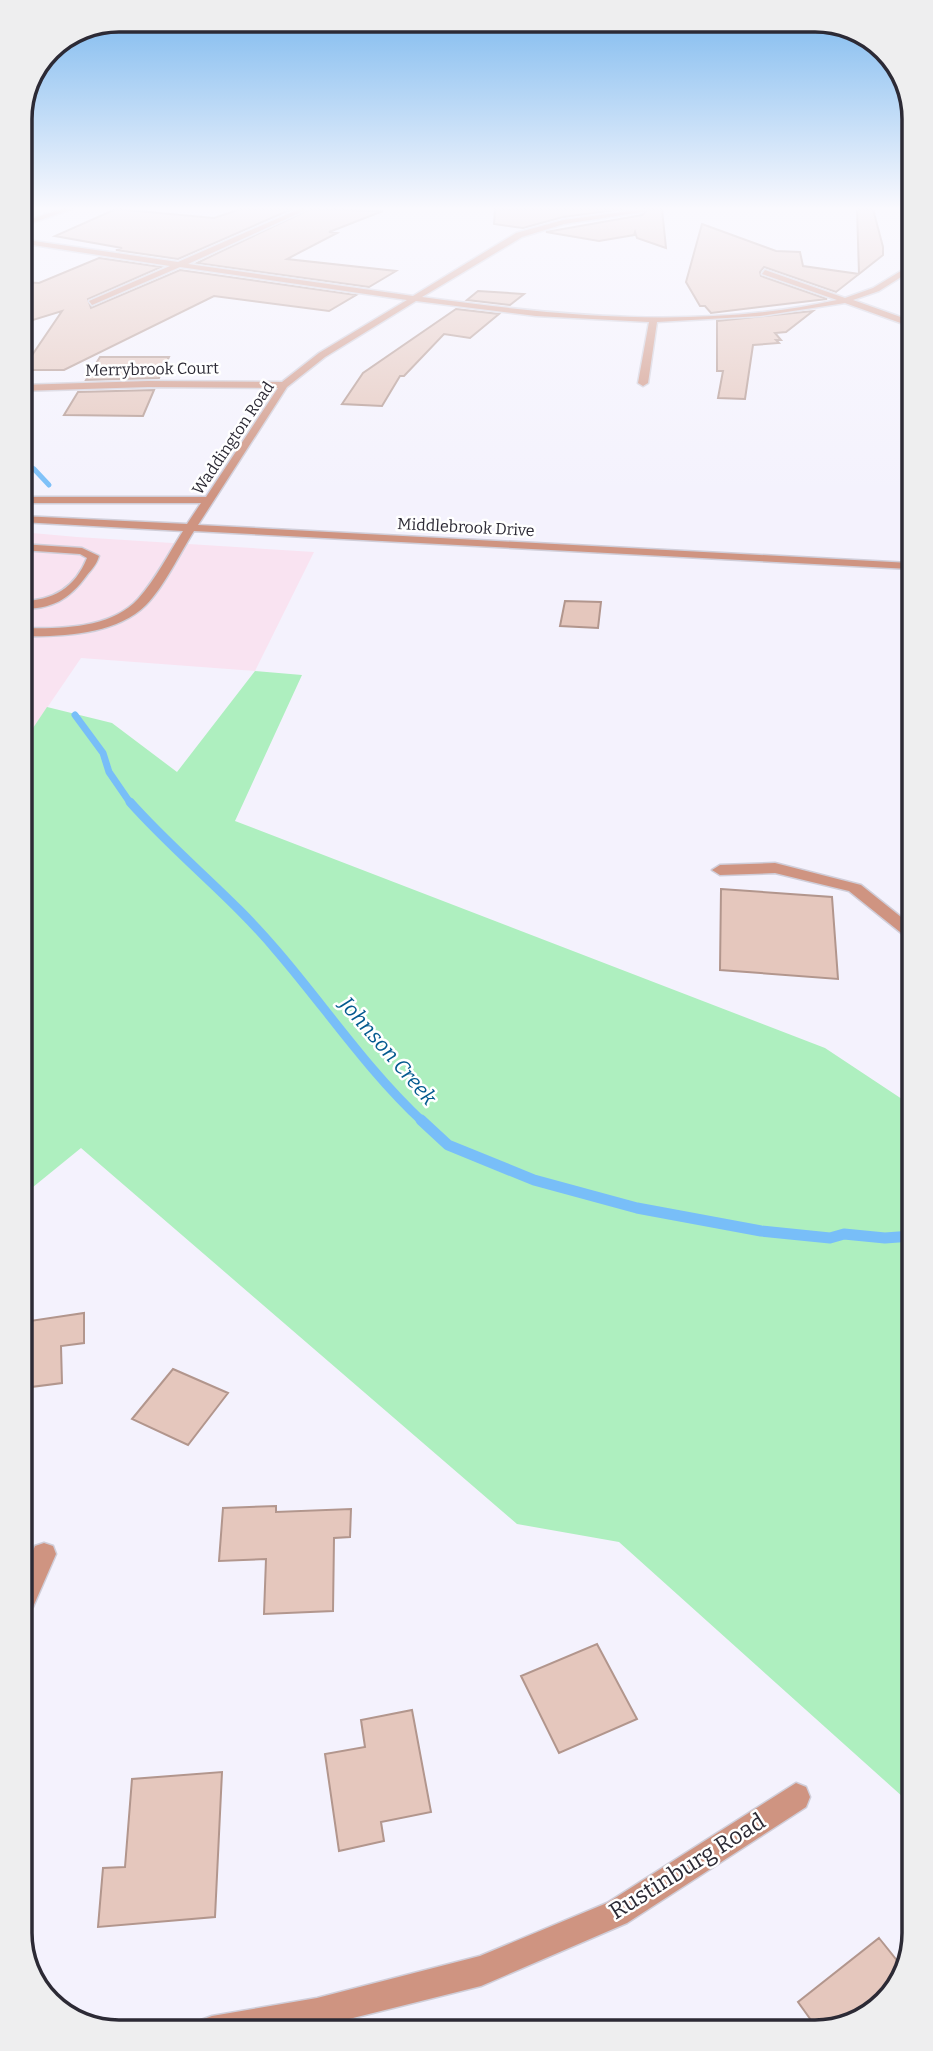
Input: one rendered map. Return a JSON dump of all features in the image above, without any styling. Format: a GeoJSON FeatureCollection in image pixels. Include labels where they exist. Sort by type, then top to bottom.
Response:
{"type":"FeatureCollection","features":[{"type":"Feature","properties":{"kind":"street","name":"Waddington Road"},"geometry":{"type":"LineString","coordinates":[[32,631],[83,628],[112,620],[134,608],[284,385],[332,346],[401,305]]}},
{"type":"Feature","properties":{"kind":"street"},"geometry":{"type":"LineString","coordinates":[[454,305],[523,314],[653,321],[785,312],[827,305]]}},
{"type":"Feature","properties":{"kind":"street"},"geometry":{"type":"LineString","coordinates":[[858,305],[902,320]]}},
{"type":"Feature","properties":{"kind":"street"},"geometry":{"type":"LineString","coordinates":[[643,383],[653,321]]}},
{"type":"Feature","properties":{"kind":"street","name":"Merrybrook Court"},"geometry":{"type":"LineString","coordinates":[[32,388],[161,384],[284,385]]}},
{"type":"Feature","properties":{"kind":"street"},"geometry":{"type":"LineString","coordinates":[[32,500],[207,500]]}},
{"type":"Feature","properties":{"kind":"street","name":"Middlebrook Drive"},"geometry":{"type":"LineString","coordinates":[[32,520],[902,566]]}},
{"type":"Feature","properties":{"kind":"street"},"geometry":{"type":"LineString","coordinates":[[32,548],[82,551],[93,556],[62,600],[49,605],[32,605]]}},
{"type":"Feature","properties":{"kind":"street"},"geometry":{"type":"LineString","coordinates":[[720,870],[775,868],[855,888],[902,926]]}},
{"type":"Feature","properties":{"kind":"street"},"geometry":{"type":"LineString","coordinates":[[32,1581],[44,1554]]}},
{"type":"Feature","properties":{"kind":"street","name":"Rustinburg Road"},"geometry":{"type":"LineString","coordinates":[[281,2019],[317,2013],[481,1971],[617,1913],[796,1797]]}},
{"type":"Feature","properties":{"kind":"shaded area"},"geometry":{"type":"Polygon","coordinates":[[[32,533],[314,552],[255,671],[81,658],[32,730],[32,533]]]}},
{"type":"Feature","properties":{"kind":"green space"},"geometry":{"type":"Polygon","coordinates":[[[255,671],[302,675],[235,821],[825,1048],[902,1099],[902,1796],[619,1542],[517,1524],[81,1148],[32,1188],[32,730],[47,707],[112,723],[177,772],[255,671]]]}},
{"type":"Feature","properties":{"kind":"building"},"geometry":{"type":"Polygon","coordinates":[[[32,305],[90,305],[91,308],[99,305],[196,305],[64,370],[32,370],[32,355],[62,311],[32,320],[32,305]]]}},
{"type":"Feature","properties":{"kind":"building"},"geometry":{"type":"Polygon","coordinates":[[[281,305],[340,305],[329,311],[281,305]]]}},
{"type":"Feature","properties":{"kind":"building"},"geometry":{"type":"Polygon","coordinates":[[[780,305],[711,313],[705,306],[700,306],[780,305]]]}},
{"type":"Feature","properties":{"kind":"building"},"geometry":{"type":"Polygon","coordinates":[[[456,309],[499,314],[470,338],[444,334],[404,376],[400,376],[382,406],[342,404],[363,373],[456,309]]]}},
{"type":"Feature","properties":{"kind":"building"},"geometry":{"type":"Polygon","coordinates":[[[813,311],[786,332],[775,333],[781,340],[776,340],[779,343],[753,345],[745,399],[718,398],[723,371],[717,371],[717,321],[813,311]]]}},
{"type":"Feature","properties":{"kind":"building"},"geometry":{"type":"Polygon","coordinates":[[[100,357],[169,357],[159,378],[86,380],[100,357]]]}},
{"type":"Feature","properties":{"kind":"building"},"geometry":{"type":"Polygon","coordinates":[[[154,390],[143,416],[64,415],[78,392],[154,390]]]}},
{"type":"Feature","properties":{"kind":"building"},"geometry":{"type":"Polygon","coordinates":[[[565,601],[601,602],[598,628],[560,626],[565,601]]]}},
{"type":"Feature","properties":{"kind":"building"},"geometry":{"type":"Polygon","coordinates":[[[721,889],[832,897],[838,979],[720,970],[721,889]]]}},
{"type":"Feature","properties":{"kind":"building"},"geometry":{"type":"Polygon","coordinates":[[[84,1313],[84,1343],[61,1346],[62,1383],[32,1387],[32,1321],[84,1313]]]}},
{"type":"Feature","properties":{"kind":"building"},"geometry":{"type":"Polygon","coordinates":[[[173,1369],[228,1393],[188,1445],[132,1419],[173,1369]]]}},
{"type":"Feature","properties":{"kind":"building"},"geometry":{"type":"Polygon","coordinates":[[[276,1506],[276,1512],[351,1509],[350,1537],[334,1538],[333,1611],[264,1614],[266,1559],[219,1561],[223,1508],[276,1506]]]}},
{"type":"Feature","properties":{"kind":"building"},"geometry":{"type":"Polygon","coordinates":[[[597,1644],[637,1719],[559,1753],[521,1676],[597,1644]]]}},
{"type":"Feature","properties":{"kind":"building"},"geometry":{"type":"Polygon","coordinates":[[[412,1710],[431,1812],[381,1822],[384,1841],[339,1851],[325,1754],[365,1747],[361,1720],[412,1710]]]}},
{"type":"Feature","properties":{"kind":"building"},"geometry":{"type":"Polygon","coordinates":[[[222,1772],[215,1917],[98,1927],[103,1868],[125,1867],[132,1779],[222,1772]]]}},
{"type":"Feature","properties":{"kind":"building"},"geometry":{"type":"Polygon","coordinates":[[[879,1938],[897,1960],[884,1985],[853,2011],[831,2018],[811,2020],[798,2002],[879,1938]]]}},
{"type":"Feature","properties":{"kind":"waterway","name":"Johnson Creek"},"geometry":{"type":"LineString","coordinates":[[32,468],[49,485]]}},
{"type":"Feature","properties":{"kind":"waterway","name":"Johnson Creek"},"geometry":{"type":"LineString","coordinates":[[75,715],[103,753],[109,772],[131,804]]}},
{"type":"Feature","properties":{"kind":"waterway","name":"Johnson Creek"},"geometry":{"type":"LineString","coordinates":[[130,802],[260,931],[366,1061],[421,1120]]}},
{"type":"Feature","properties":{"kind":"waterway","name":"Johnson Creek"},"geometry":{"type":"LineString","coordinates":[[421,1120],[448,1145],[534,1180],[637,1208],[761,1231],[830,1238],[844,1234],[902,1237]]}}]}
